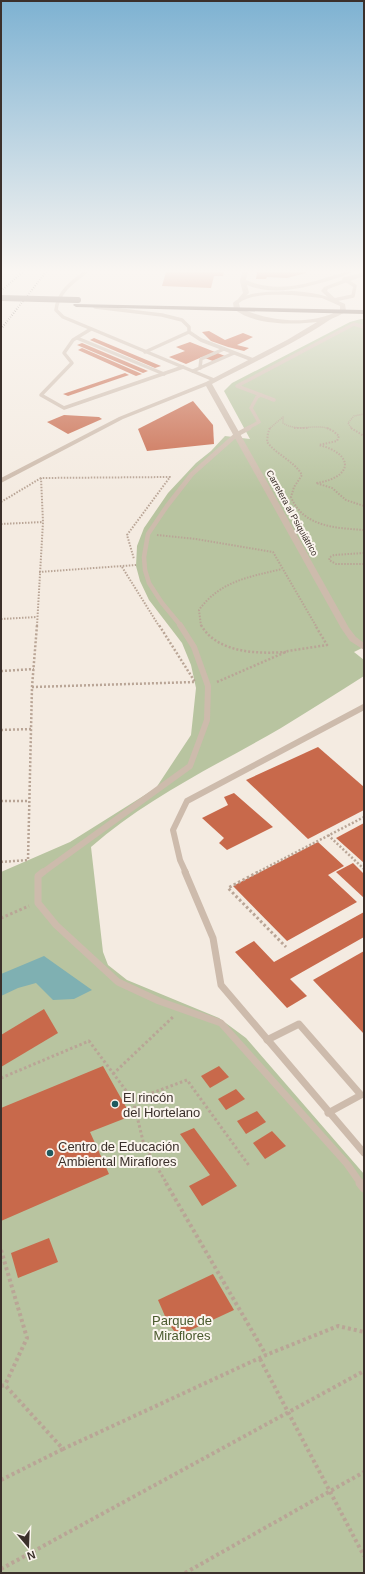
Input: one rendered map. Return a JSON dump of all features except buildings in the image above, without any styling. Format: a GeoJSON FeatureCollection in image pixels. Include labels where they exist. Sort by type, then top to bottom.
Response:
{"type":"FeatureCollection","features":[{"type":"Feature","properties":{"kind":"street"},"geometry":{"type":"LineString","coordinates":[[1,481],[121,418],[211,382],[281,345]]}},
{"type":"Feature","properties":{"kind":"street","name":"Carretera al Psiquiátrico"},"geometry":{"type":"LineString","coordinates":[[211,382],[236,435],[345,628],[353,638],[364,647]]}},
{"type":"Feature","properties":{"kind":"lane"},"geometry":{"type":"LineString","coordinates":[[69,345],[64,353],[72,363],[41,395],[64,408],[183,367]]}},
{"type":"Feature","properties":{"kind":"lane"},"geometry":{"type":"LineString","coordinates":[[95,345],[164,374]]}},
{"type":"Feature","properties":{"kind":"lane"},"geometry":{"type":"LineString","coordinates":[[130,345],[193,371],[211,382]]}},
{"type":"Feature","properties":{"kind":"lane"},"geometry":{"type":"LineString","coordinates":[[145,352],[159,345]]}},
{"type":"Feature","properties":{"kind":"lane"},"geometry":{"type":"LineString","coordinates":[[215,345],[253,360]]}},
{"type":"Feature","properties":{"kind":"lane"},"geometry":{"type":"LineString","coordinates":[[274,400],[237,386],[314,345]]}},
{"type":"Feature","properties":{"kind":"lane"},"geometry":{"type":"LineString","coordinates":[[200,368],[201,359],[224,349]]}},
{"type":"Feature","properties":{"kind":"lane"},"geometry":{"type":"LineString","coordinates":[[193,371],[234,353]]}},
{"type":"Feature","properties":{"kind":"lane"},"geometry":{"type":"LineString","coordinates":[[261,395],[257,397],[251,408],[259,422],[253,427],[242,430],[192,474],[167,506],[148,534],[144,557],[145,570],[149,583],[194,646],[208,686],[207,720],[190,766],[38,876],[38,903],[56,925],[118,982],[159,1001],[221,1023],[347,1164],[364,1188]]}},
{"type":"Feature","properties":{"kind":"lane"},"geometry":{"type":"LineString","coordinates":[[364,706],[187,801],[173,830],[180,860],[213,938],[221,984],[328,1113],[364,1153]]}},
{"type":"Feature","properties":{"kind":"lane"},"geometry":{"type":"LineString","coordinates":[[267,1040],[299,1024],[361,1095],[328,1113]]}},
{"type":"Feature","properties":{"kind":"path"},"geometry":{"type":"LineString","coordinates":[[364,414],[354,416],[348,422],[351,429],[364,436]]}},
{"type":"Feature","properties":{"kind":"path"},"geometry":{"type":"LineString","coordinates":[[364,506],[346,500],[332,488],[316,483],[339,476],[345,468],[346,463],[338,453],[327,447],[319,445],[337,441],[339,436],[335,432],[321,427],[293,429],[283,424],[283,417],[270,426],[266,434],[267,442],[281,457],[293,463],[298,468],[302,476],[294,487],[291,498],[297,510],[310,520],[332,526],[364,530]]}},
{"type":"Feature","properties":{"kind":"path"},"geometry":{"type":"LineString","coordinates":[[1,502],[41,478],[170,477],[127,535],[136,566],[39,572]]}},
{"type":"Feature","properties":{"kind":"path"},"geometry":{"type":"LineString","coordinates":[[1,862],[28,860],[32,687],[43,522],[41,478]]}},
{"type":"Feature","properties":{"kind":"path"},"geometry":{"type":"LineString","coordinates":[[1,524],[43,522]]}},
{"type":"Feature","properties":{"kind":"path"},"geometry":{"type":"LineString","coordinates":[[148,534],[196,539],[273,552],[327,645],[288,652],[269,653],[243,651],[214,642],[201,626],[199,610],[209,596],[235,581],[282,569]]}},
{"type":"Feature","properties":{"kind":"path"},"geometry":{"type":"LineString","coordinates":[[364,553],[334,555],[330,557],[329,560],[336,564],[364,564]]}},
{"type":"Feature","properties":{"kind":"path"},"geometry":{"type":"LineString","coordinates":[[32,687],[195,682],[122,567]]}},
{"type":"Feature","properties":{"kind":"path"},"geometry":{"type":"LineString","coordinates":[[1,619],[37,617]]}},
{"type":"Feature","properties":{"kind":"path"},"geometry":{"type":"LineString","coordinates":[[208,686],[288,652]]}},
{"type":"Feature","properties":{"kind":"path"},"geometry":{"type":"LineString","coordinates":[[1,671],[34,669]]}},
{"type":"Feature","properties":{"kind":"path"},"geometry":{"type":"LineString","coordinates":[[1,730],[31,729]]}},
{"type":"Feature","properties":{"kind":"path"},"geometry":{"type":"LineString","coordinates":[[1,801],[30,801]]}},
{"type":"Feature","properties":{"kind":"path"},"geometry":{"type":"LineString","coordinates":[[286,947],[228,888],[364,817]]}},
{"type":"Feature","properties":{"kind":"path"},"geometry":{"type":"LineString","coordinates":[[328,835],[364,869]]}},
{"type":"Feature","properties":{"kind":"path"},"geometry":{"type":"LineString","coordinates":[[1,918],[30,906]]}},
{"type":"Feature","properties":{"kind":"path"},"geometry":{"type":"LineString","coordinates":[[113,1074],[182,1009]]}},
{"type":"Feature","properties":{"kind":"path"},"geometry":{"type":"LineString","coordinates":[[1,1078],[89,1041],[133,1100],[144,1145],[266,1355]]}},
{"type":"Feature","properties":{"kind":"path"},"geometry":{"type":"LineString","coordinates":[[133,1100],[187,1080],[250,1167]]}},
{"type":"Feature","properties":{"kind":"path"},"geometry":{"type":"LineString","coordinates":[[1,1250],[27,1338],[3,1385],[63,1449]]}},
{"type":"Feature","properties":{"kind":"path"},"geometry":{"type":"LineString","coordinates":[[1,1480],[63,1449],[266,1355],[338,1326],[364,1332]]}},
{"type":"Feature","properties":{"kind":"path"},"geometry":{"type":"LineString","coordinates":[[260,1359],[364,1556]]}},
{"type":"Feature","properties":{"kind":"path"},"geometry":{"type":"LineString","coordinates":[[1,1569],[364,1371]]}},
{"type":"Feature","properties":{"kind":"path"},"geometry":{"type":"LineString","coordinates":[[185,1573],[364,1472]]}},
{"type":"Feature","properties":{"kind":"green space","name":"Parque de Miraflores"},"geometry":{"type":"Polygon","coordinates":[[[305,345],[364,345],[364,647],[354,652],[364,660],[364,676],[281,728],[159,797],[113,829],[91,847],[103,952],[108,965],[127,980],[219,1018],[246,1038],[364,1174],[364,1573],[1,1573],[1,872],[70,842],[156,788],[191,735],[196,688],[191,665],[182,643],[149,600],[140,581],[136,566],[137,546],[144,528],[168,493],[196,463],[211,451],[225,436],[250,439],[224,391],[232,383],[305,345]]]}},
{"type":"Feature","properties":{"kind":"water"},"geometry":{"type":"Polygon","coordinates":[[[44,956],[92,990],[74,999],[53,1000],[36,983],[18,988],[1,996],[1,974],[44,956]]]}},
{"type":"Feature","properties":{"kind":"place","name":"El rincón del Hortelano"},"geometry":{"type":"Point","coordinates":[115,1104]}},
{"type":"Feature","properties":{"kind":"place","name":"Centro de Educación Ambiental Miraflores"},"geometry":{"type":"Point","coordinates":[50,1153]}}]}
